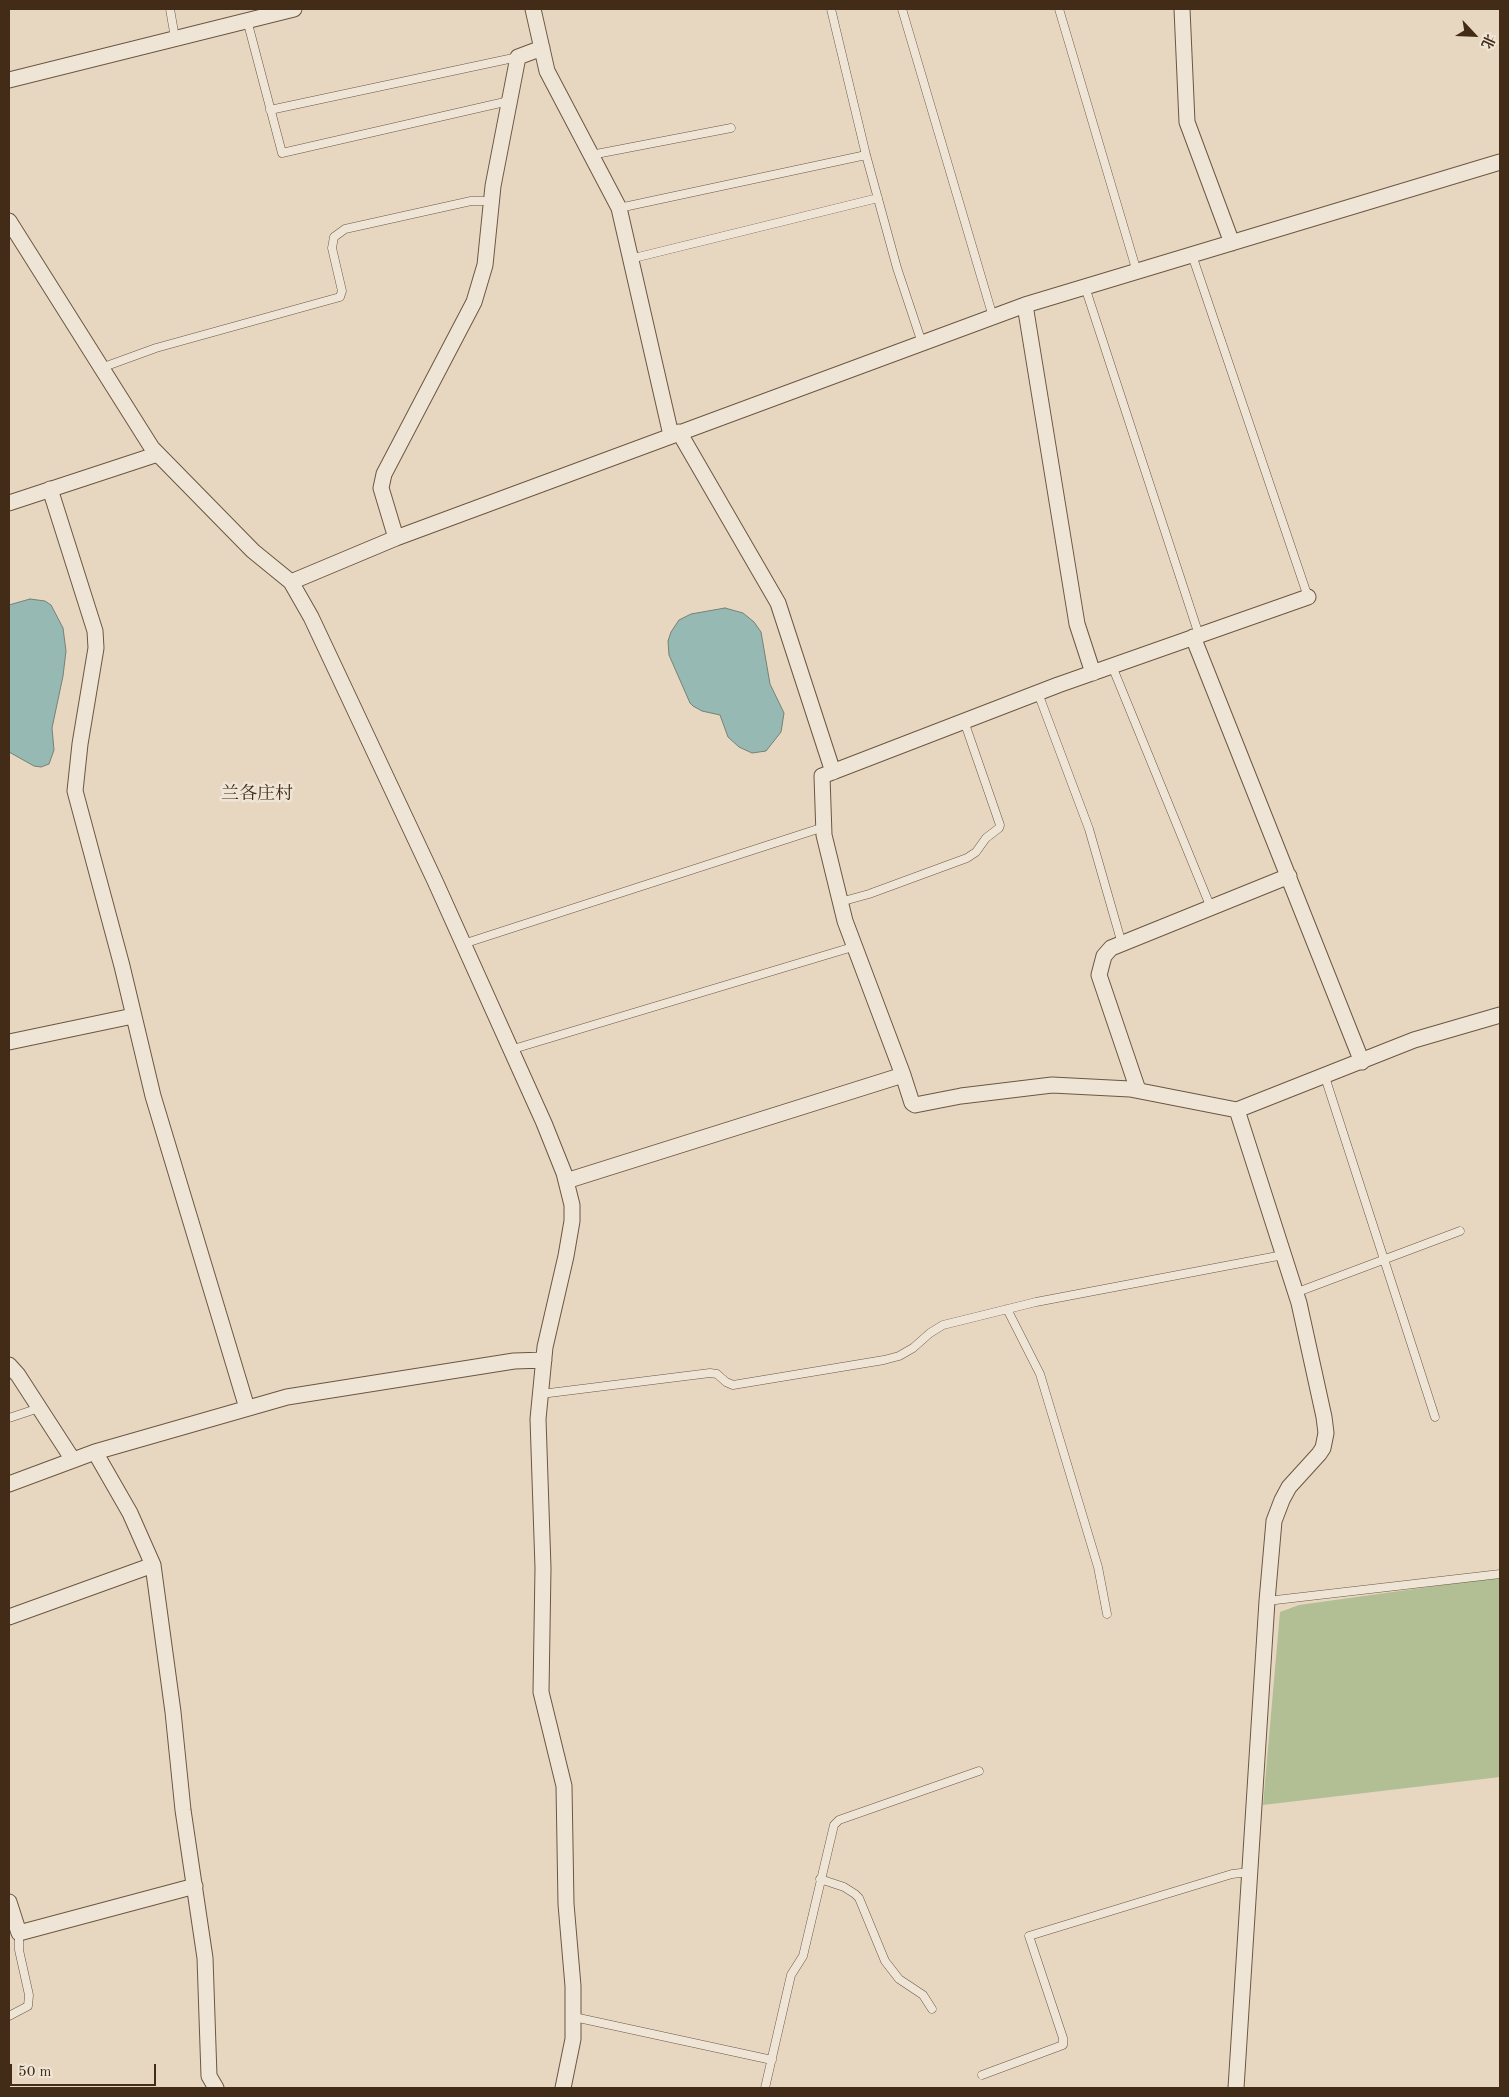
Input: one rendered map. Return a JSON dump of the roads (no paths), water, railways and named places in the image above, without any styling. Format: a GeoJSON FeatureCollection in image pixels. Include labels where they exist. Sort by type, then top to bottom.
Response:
{"type":"FeatureCollection","features":[{"type":"Feature","properties":{"kind":"street"},"geometry":{"type":"LineString","coordinates":[[9,80],[175,38],[250,16],[294,9]]}},
{"type":"Feature","properties":{"kind":"street"},"geometry":{"type":"LineString","coordinates":[[533,9],[547,71],[619,208],[630,259],[675,434],[778,603],[833,772]]}},
{"type":"Feature","properties":{"kind":"street"},"geometry":{"type":"LineString","coordinates":[[1182,9],[1187,122],[1232,243]]}},
{"type":"Feature","properties":{"kind":"street"},"geometry":{"type":"LineString","coordinates":[[396,538],[381,488],[384,474],[474,302],[485,266],[492,201],[518,57],[542,48]]}},
{"type":"Feature","properties":{"kind":"street"},"geometry":{"type":"LineString","coordinates":[[290,582],[396,538],[1025,305],[1500,162]]}},
{"type":"Feature","properties":{"kind":"street"},"geometry":{"type":"LineString","coordinates":[[9,221],[152,448],[253,550],[290,582],[311,617],[544,1123],[566,1181],[572,1205],[572,1221],[544,1360],[538,1419],[543,1568],[541,1692],[564,1786],[566,1904],[573,1986],[573,2039],[563,2088]]}},
{"type":"Feature","properties":{"kind":"street"},"geometry":{"type":"LineString","coordinates":[[1025,305],[1077,624],[1094,673]]}},
{"type":"Feature","properties":{"kind":"street"},"geometry":{"type":"LineString","coordinates":[[9,503],[158,454]]}},
{"type":"Feature","properties":{"kind":"street"},"geometry":{"type":"LineString","coordinates":[[50,489],[95,631],[96,648],[80,744],[75,791],[153,1096],[247,1408]]}},
{"type":"Feature","properties":{"kind":"street"},"geometry":{"type":"LineString","coordinates":[[1308,597],[1038,693],[822,776],[824,827],[845,922],[856,946],[912,1103],[915,1105],[961,1096],[1052,1085],[1138,1090],[1237,1110],[1325,1077],[1414,1040],[1500,1015]]}},
{"type":"Feature","properties":{"kind":"street"},"geometry":{"type":"LineString","coordinates":[[1196,636],[1362,1062]]}},
{"type":"Feature","properties":{"kind":"street"},"geometry":{"type":"LineString","coordinates":[[1138,1090],[1099,975],[1104,956],[1111,948],[1289,876]]}},
{"type":"Feature","properties":{"kind":"street"},"geometry":{"type":"LineString","coordinates":[[9,1042],[133,1016]]}},
{"type":"Feature","properties":{"kind":"street"},"geometry":{"type":"LineString","coordinates":[[566,1181],[903,1075]]}},
{"type":"Feature","properties":{"kind":"street"},"geometry":{"type":"LineString","coordinates":[[1236,2088],[1267,1600],[1274,1521],[1289,1487],[1323,1448],[1326,1433],[1324,1417],[1295,1293],[1237,1110]]}},
{"type":"Feature","properties":{"kind":"street"},"geometry":{"type":"LineString","coordinates":[[9,1484],[95,1452],[287,1397],[514,1360],[544,1360]]}},
{"type":"Feature","properties":{"kind":"street"},"geometry":{"type":"LineString","coordinates":[[9,1365],[18,1375],[72,1460]]}},
{"type":"Feature","properties":{"kind":"street"},"geometry":{"type":"LineString","coordinates":[[95,1452],[130,1513],[153,1565],[173,1712],[183,1810],[205,1958],[209,2076],[216,2088]]}},
{"type":"Feature","properties":{"kind":"street"},"geometry":{"type":"LineString","coordinates":[[9,1617],[153,1565]]}},
{"type":"Feature","properties":{"kind":"street"},"geometry":{"type":"LineString","coordinates":[[9,1902],[19,1934],[194,1886]]}},
{"type":"Feature","properties":{"kind":"lane"},"geometry":{"type":"LineString","coordinates":[[170,9],[175,38]]}},
{"type":"Feature","properties":{"kind":"lane"},"geometry":{"type":"LineString","coordinates":[[831,9],[866,155],[897,268],[922,343]]}},
{"type":"Feature","properties":{"kind":"lane"},"geometry":{"type":"LineString","coordinates":[[902,9],[993,317]]}},
{"type":"Feature","properties":{"kind":"lane"},"geometry":{"type":"LineString","coordinates":[[1059,9],[1137,272]]}},
{"type":"Feature","properties":{"kind":"lane"},"geometry":{"type":"LineString","coordinates":[[250,16],[270,110],[282,153],[509,101]]}},
{"type":"Feature","properties":{"kind":"lane"},"geometry":{"type":"LineString","coordinates":[[270,110],[518,57]]}},
{"type":"Feature","properties":{"kind":"lane"},"geometry":{"type":"LineString","coordinates":[[591,155],[731,128]]}},
{"type":"Feature","properties":{"kind":"lane"},"geometry":{"type":"LineString","coordinates":[[619,208],[866,155]]}},
{"type":"Feature","properties":{"kind":"lane"},"geometry":{"type":"LineString","coordinates":[[630,259],[878,198]]}},
{"type":"Feature","properties":{"kind":"lane"},"geometry":{"type":"LineString","coordinates":[[101,368],[156,348],[340,298],[342,291],[332,248],[334,237],[345,229],[470,201],[492,201]]}},
{"type":"Feature","properties":{"kind":"lane"},"geometry":{"type":"LineString","coordinates":[[1192,255],[1308,597]]}},
{"type":"Feature","properties":{"kind":"lane"},"geometry":{"type":"LineString","coordinates":[[1085,287],[1196,636]]}},
{"type":"Feature","properties":{"kind":"lane"},"geometry":{"type":"LineString","coordinates":[[1112,666],[1210,908]]}},
{"type":"Feature","properties":{"kind":"lane"},"geometry":{"type":"LineString","coordinates":[[1038,693],[1089,829],[1122,944]]}},
{"type":"Feature","properties":{"kind":"lane"},"geometry":{"type":"LineString","coordinates":[[840,902],[869,894],[967,858],[976,852],[986,838],[999,828],[1000,825],[964,721]]}},
{"type":"Feature","properties":{"kind":"lane"},"geometry":{"type":"LineString","coordinates":[[463,944],[824,827]]}},
{"type":"Feature","properties":{"kind":"lane"},"geometry":{"type":"LineString","coordinates":[[510,1050],[856,946]]}},
{"type":"Feature","properties":{"kind":"lane"},"geometry":{"type":"LineString","coordinates":[[1325,1077],[1435,1417]]}},
{"type":"Feature","properties":{"kind":"lane"},"geometry":{"type":"LineString","coordinates":[[1295,1293],[1460,1230]]}},
{"type":"Feature","properties":{"kind":"lane"},"geometry":{"type":"LineString","coordinates":[[540,1394],[710,1373],[717,1374],[733,1385],[884,1360],[906,1352],[943,1325],[1036,1302],[1283,1255]]}},
{"type":"Feature","properties":{"kind":"lane"},"geometry":{"type":"LineString","coordinates":[[1007,1309],[1040,1374],[1098,1568],[1107,1614]]}},
{"type":"Feature","properties":{"kind":"lane"},"geometry":{"type":"LineString","coordinates":[[9,1418],[38,1408]]}},
{"type":"Feature","properties":{"kind":"lane"},"geometry":{"type":"LineString","coordinates":[[1267,1600],[1500,1574]]}},
{"type":"Feature","properties":{"kind":"lane"},"geometry":{"type":"LineString","coordinates":[[765,2088],[791,1975],[802,1956],[830,1836],[836,1822],[979,1771]]}},
{"type":"Feature","properties":{"kind":"lane"},"geometry":{"type":"LineString","coordinates":[[982,2075],[1063,2045],[1063,2038],[1029,1936],[1232,1874],[1250,1872]]}},
{"type":"Feature","properties":{"kind":"lane"},"geometry":{"type":"LineString","coordinates":[[820,1880],[844,1888],[859,1898],[885,1961],[899,1979],[922,1995],[932,2010]]}},
{"type":"Feature","properties":{"kind":"lane"},"geometry":{"type":"LineString","coordinates":[[9,2016],[24,2010],[28,2006],[29,1995],[19,1950],[19,1934]]}},
{"type":"Feature","properties":{"kind":"lane"},"geometry":{"type":"LineString","coordinates":[[574,2017],[772,2060]]}},
{"type":"Feature","properties":{"kind":"water"},"geometry":{"type":"Polygon","coordinates":[[[30,599],[45,601],[51,605],[63,628],[66,651],[63,676],[52,728],[54,750],[49,764],[41,767],[34,766],[9,752],[9,605],[30,599]]]}},
{"type":"Feature","properties":{"kind":"water"},"geometry":{"type":"Polygon","coordinates":[[[725,608],[743,613],[754,622],[761,632],[770,684],[784,713],[781,732],[766,751],[752,753],[739,747],[728,737],[720,715],[702,711],[693,706],[669,655],[668,641],[671,632],[679,620],[691,614],[725,608]]]}},
{"type":"Feature","properties":{"kind":"district","name":"兰各庄村"},"geometry":{"type":"Point","coordinates":[257,794]}}]}
